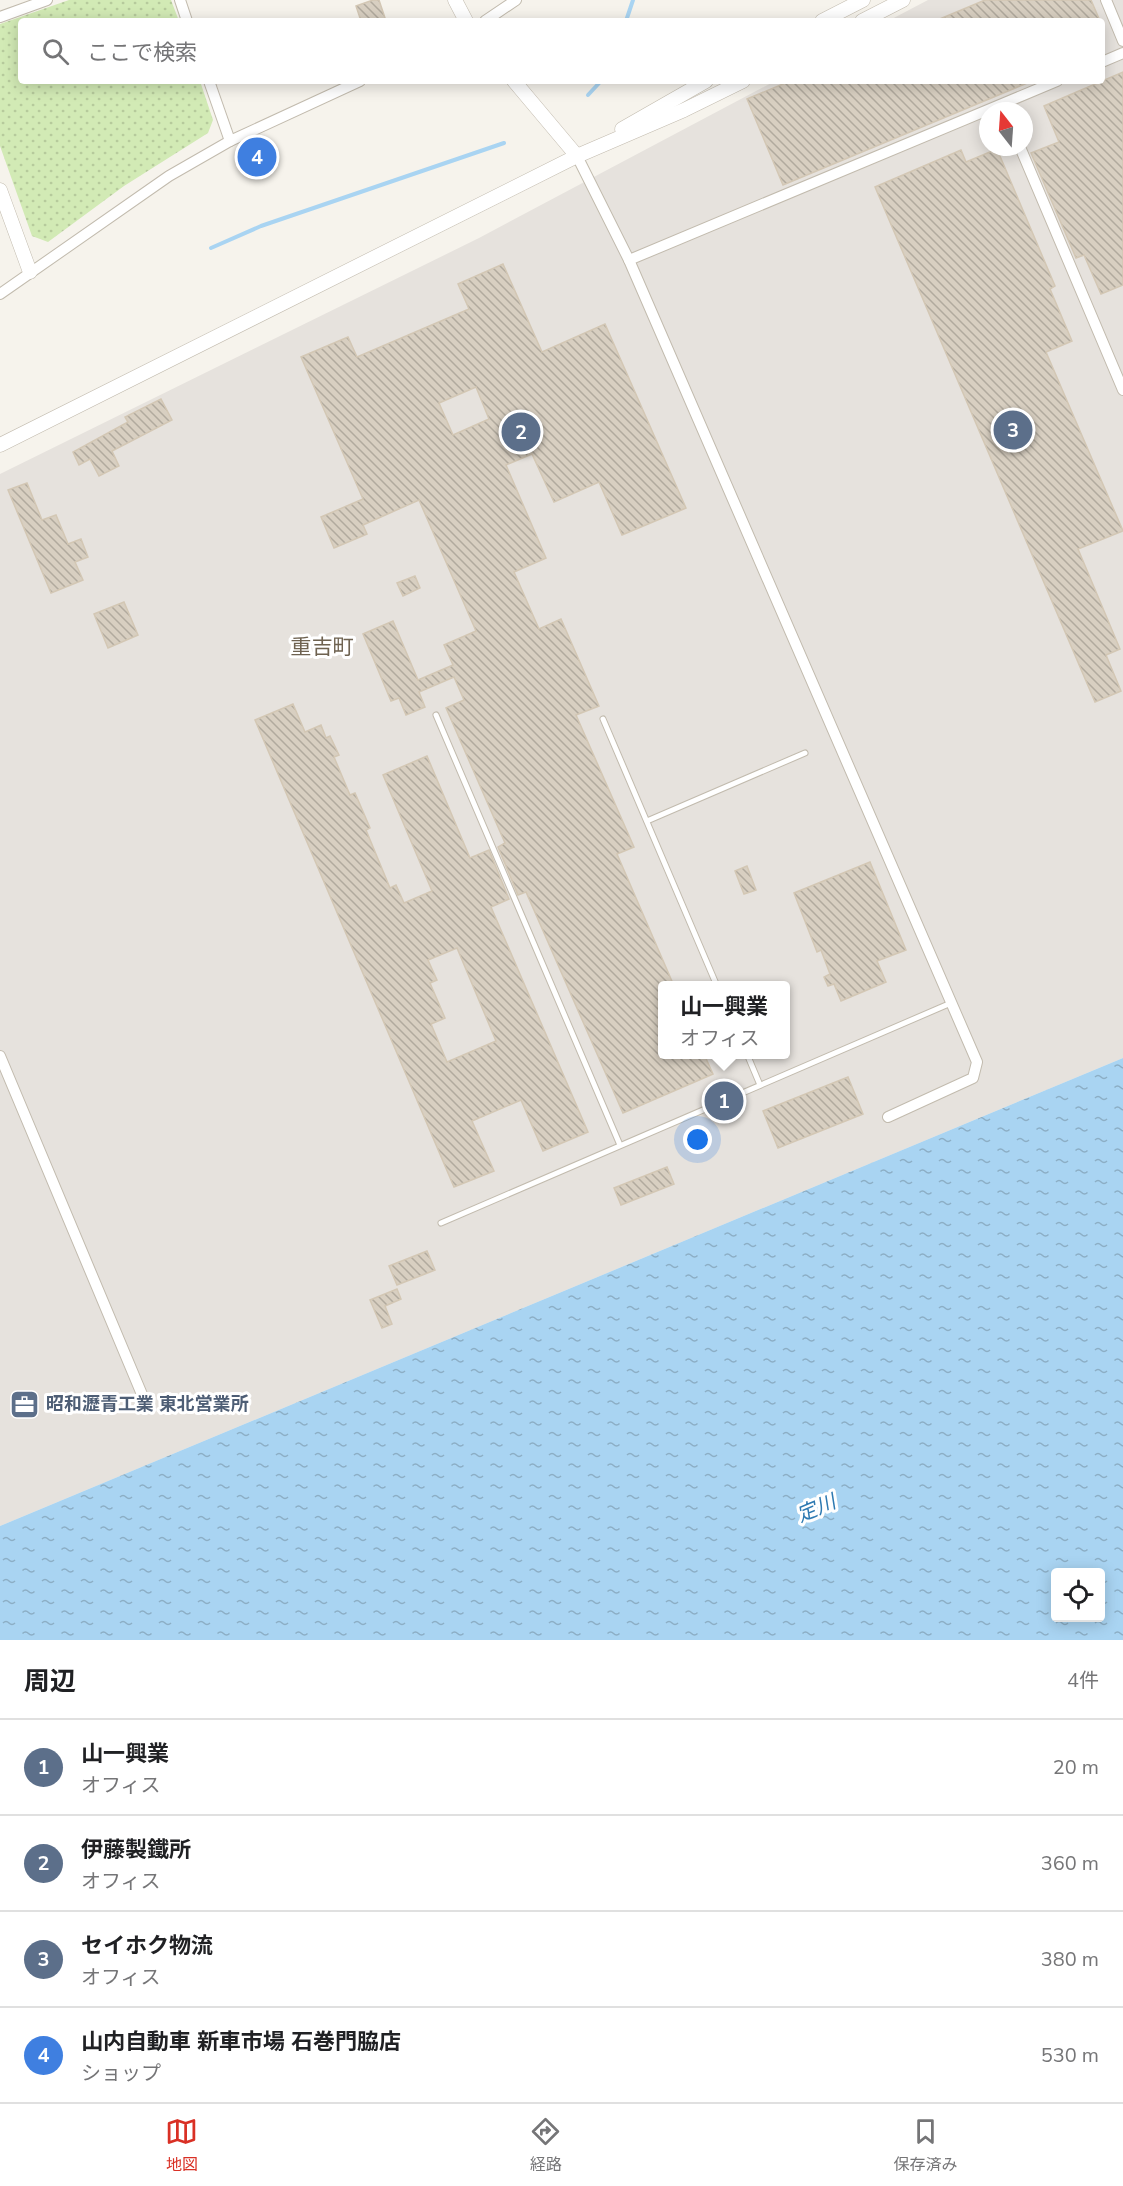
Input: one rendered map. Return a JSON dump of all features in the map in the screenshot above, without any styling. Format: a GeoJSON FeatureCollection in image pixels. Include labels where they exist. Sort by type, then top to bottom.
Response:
{"type":"FeatureCollection","features":[{"type":"Feature","properties":{"kind":"street"},"geometry":{"type":"LineString","coordinates":[[0,17],[47,0]]}},
{"type":"Feature","properties":{"kind":"street"},"geometry":{"type":"LineString","coordinates":[[180,0],[186,18]]}},
{"type":"Feature","properties":{"kind":"street"},"geometry":{"type":"LineString","coordinates":[[455,0],[464,18]]}},
{"type":"Feature","properties":{"kind":"street"},"geometry":{"type":"LineString","coordinates":[[489,18],[516,0]]}},
{"type":"Feature","properties":{"kind":"street"},"geometry":{"type":"LineString","coordinates":[[828,18],[863,0]]}},
{"type":"Feature","properties":{"kind":"street"},"geometry":{"type":"LineString","coordinates":[[868,18],[903,0]]}},
{"type":"Feature","properties":{"kind":"street"},"geometry":{"type":"LineString","coordinates":[[1106,0],[1123,41]]}},
{"type":"Feature","properties":{"kind":"street"},"geometry":{"type":"LineString","coordinates":[[1105,61],[1123,53]]}},
{"type":"Feature","properties":{"kind":"street"},"geometry":{"type":"LineString","coordinates":[[210,84],[230,141]]}},
{"type":"Feature","properties":{"kind":"street"},"geometry":{"type":"LineString","coordinates":[[0,294],[169,176],[230,141],[354,84]]}},
{"type":"Feature","properties":{"kind":"street"},"geometry":{"type":"LineString","coordinates":[[517,84],[577,156],[629,260],[976,1062],[973,1078],[888,1117]]}},
{"type":"Feature","properties":{"kind":"street"},"geometry":{"type":"LineString","coordinates":[[577,156],[701,84]]}},
{"type":"Feature","properties":{"kind":"street"},"geometry":{"type":"LineString","coordinates":[[0,445],[577,156],[684,110],[737,84]]}},
{"type":"Feature","properties":{"kind":"street"},"geometry":{"type":"LineString","coordinates":[[1016,102],[1051,84]]}},
{"type":"Feature","properties":{"kind":"street"},"geometry":{"type":"LineString","coordinates":[[629,260],[979,118]]}},
{"type":"Feature","properties":{"kind":"street"},"geometry":{"type":"LineString","coordinates":[[1024,156],[1123,390]]}},
{"type":"Feature","properties":{"kind":"street"},"geometry":{"type":"LineString","coordinates":[[0,190],[30,272]]}},
{"type":"Feature","properties":{"kind":"street"},"geometry":{"type":"LineString","coordinates":[[0,1056],[146,1404]]}},
{"type":"Feature","properties":{"kind":"lane"},"geometry":{"type":"LineString","coordinates":[[436,715],[620,1145]]}},
{"type":"Feature","properties":{"kind":"lane"},"geometry":{"type":"LineString","coordinates":[[603,719],[715,981]]}},
{"type":"Feature","properties":{"kind":"lane"},"geometry":{"type":"LineString","coordinates":[[646,821],[805,753]]}},
{"type":"Feature","properties":{"kind":"lane"},"geometry":{"type":"LineString","coordinates":[[441,1223],[951,1003]]}},
{"type":"Feature","properties":{"kind":"lane"},"geometry":{"type":"LineString","coordinates":[[749,1059],[760,1085]]}},
{"type":"Feature","properties":{"kind":"shaded area"},"geometry":{"type":"Polygon","coordinates":[[[928,0],[1123,0],[1123,1058],[0,1526],[0,474],[479,238],[769,84],[1105,84],[1105,18],[894,18],[928,0]]]}},
{"type":"Feature","properties":{"kind":"green space"},"geometry":{"type":"Polygon","coordinates":[[[69,0],[171,0],[178,18],[18,18],[18,84],[201,84],[213,120],[208,133],[124,186],[48,242],[32,236],[0,146],[0,24],[69,0]]]}},
{"type":"Feature","properties":{"kind":"water","name":"定川"},"geometry":{"type":"Polygon","coordinates":[[[1123,1058],[1123,1640],[0,1640],[0,1526],[1123,1058]]]}},
{"type":"Feature","properties":{"kind":"building"},"geometry":{"type":"Polygon","coordinates":[[[379,0],[385,18],[360,18],[356,6],[379,0]]]}},
{"type":"Feature","properties":{"kind":"building"},"geometry":{"type":"Polygon","coordinates":[[[985,0],[1091,0],[1099,18],[942,18],[985,0]]]}},
{"type":"Feature","properties":{"kind":"building"},"geometry":{"type":"Polygon","coordinates":[[[1123,72],[1123,285],[1101,294],[1084,255],[1076,258],[1032,156],[1033,152],[1059,142],[1044,106],[1095,84],[1105,84],[1105,80],[1123,72]]]}},
{"type":"Feature","properties":{"kind":"building"},"geometry":{"type":"Polygon","coordinates":[[[783,84],[1025,84],[979,102],[783,185],[747,99],[783,84]]]}},
{"type":"Feature","properties":{"kind":"building"},"geometry":{"type":"Polygon","coordinates":[[[961,150],[966,162],[980,156],[1000,156],[1055,286],[1050,289],[1072,341],[1046,352],[1123,531],[1078,549],[1120,649],[1106,655],[1121,691],[1095,702],[875,187],[961,150]]]}},
{"type":"Feature","properties":{"kind":"building"},"geometry":{"type":"Polygon","coordinates":[[[503,264],[542,352],[605,324],[686,508],[622,535],[599,482],[554,502],[532,454],[506,465],[546,558],[514,572],[539,629],[561,619],[599,706],[576,715],[634,847],[617,854],[672,981],[658,981],[658,1059],[706,1059],[713,1074],[623,1113],[526,892],[518,895],[498,847],[505,843],[446,708],[464,700],[454,677],[419,692],[425,707],[406,715],[399,698],[391,701],[363,634],[393,621],[418,680],[453,665],[444,645],[476,631],[419,500],[363,525],[367,534],[334,548],[321,517],[363,499],[301,357],[348,337],[357,357],[469,309],[458,284],[503,264]],[[476,387],[439,403],[453,435],[489,419],[476,387]]]}},
{"type":"Feature","properties":{"kind":"building"},"geometry":{"type":"Polygon","coordinates":[[[161,399],[172,420],[112,451],[119,466],[99,476],[90,459],[79,465],[73,452],[128,422],[125,417],[161,399]]]}},
{"type":"Feature","properties":{"kind":"building"},"geometry":{"type":"Polygon","coordinates":[[[27,483],[42,520],[56,515],[68,544],[81,539],[88,557],[75,562],[83,580],[51,593],[8,490],[27,483]]]}},
{"type":"Feature","properties":{"kind":"building"},"geometry":{"type":"Polygon","coordinates":[[[415,576],[420,588],[403,596],[397,583],[415,576]]]}},
{"type":"Feature","properties":{"kind":"building"},"geometry":{"type":"Polygon","coordinates":[[[124,602],[138,635],[108,648],[94,614],[124,602]]]}},
{"type":"Feature","properties":{"kind":"building"},"geometry":{"type":"Polygon","coordinates":[[[293,704],[305,732],[321,725],[326,738],[330,736],[339,755],[334,757],[350,795],[355,793],[370,828],[366,830],[390,888],[396,885],[404,903],[432,891],[383,775],[427,756],[470,858],[489,850],[509,899],[491,907],[588,1132],[543,1151],[521,1100],[472,1121],[494,1171],[454,1187],[255,720],[293,704]],[[457,948],[428,960],[437,980],[430,983],[445,1018],[431,1024],[447,1062],[496,1041],[457,948]]]}},
{"type":"Feature","properties":{"kind":"building"},"geometry":{"type":"Polygon","coordinates":[[[870,862],[906,950],[877,961],[886,982],[841,1001],[834,984],[828,986],[824,977],[830,974],[821,950],[817,952],[794,893],[870,862]]]}},
{"type":"Feature","properties":{"kind":"building"},"geometry":{"type":"Polygon","coordinates":[[[747,866],[756,890],[744,894],[735,871],[747,866]]]}},
{"type":"Feature","properties":{"kind":"building"},"geometry":{"type":"Polygon","coordinates":[[[848,1077],[863,1114],[778,1148],[763,1111],[848,1077]]]}},
{"type":"Feature","properties":{"kind":"building"},"geometry":{"type":"Polygon","coordinates":[[[667,1167],[674,1184],[621,1205],[614,1188],[667,1167]]]}},
{"type":"Feature","properties":{"kind":"building"},"geometry":{"type":"Polygon","coordinates":[[[427,1251],[435,1270],[397,1285],[389,1266],[427,1251]]]}},
{"type":"Feature","properties":{"kind":"building"},"geometry":{"type":"Polygon","coordinates":[[[397,1289],[401,1299],[385,1306],[392,1324],[382,1328],[370,1300],[397,1289]]]}},
{"type":"Feature","properties":{"kind":"waterway"},"geometry":{"type":"LineString","coordinates":[[627,18],[633,0]]}},
{"type":"Feature","properties":{"kind":"waterway"},"geometry":{"type":"LineString","coordinates":[[588,95],[598,84]]}},
{"type":"Feature","properties":{"kind":"waterway"},"geometry":{"type":"LineString","coordinates":[[211,248],[261,226],[504,143]]}},
{"type":"Feature","properties":{"kind":"place","name":"山内自動車 新車市場 石巻門脇店"},"geometry":{"type":"Point","coordinates":[257,157]}},
{"type":"Feature","properties":{"kind":"place","name":"セイホク物流"},"geometry":{"type":"Point","coordinates":[1013,430]}},
{"type":"Feature","properties":{"kind":"place","name":"伊藤製鐵所"},"geometry":{"type":"Point","coordinates":[521,432]}},
{"type":"Feature","properties":{"kind":"place","name":"山一興業"},"geometry":{"type":"Point","coordinates":[724,1101]}},
{"type":"Feature","properties":{"kind":"place","name":"昭和瀝青工業 東北営業所"},"geometry":{"type":"Point","coordinates":[25,1404]}},
{"type":"Feature","properties":{"kind":"district","name":"重吉町"},"geometry":{"type":"Point","coordinates":[322,647]}}]}
